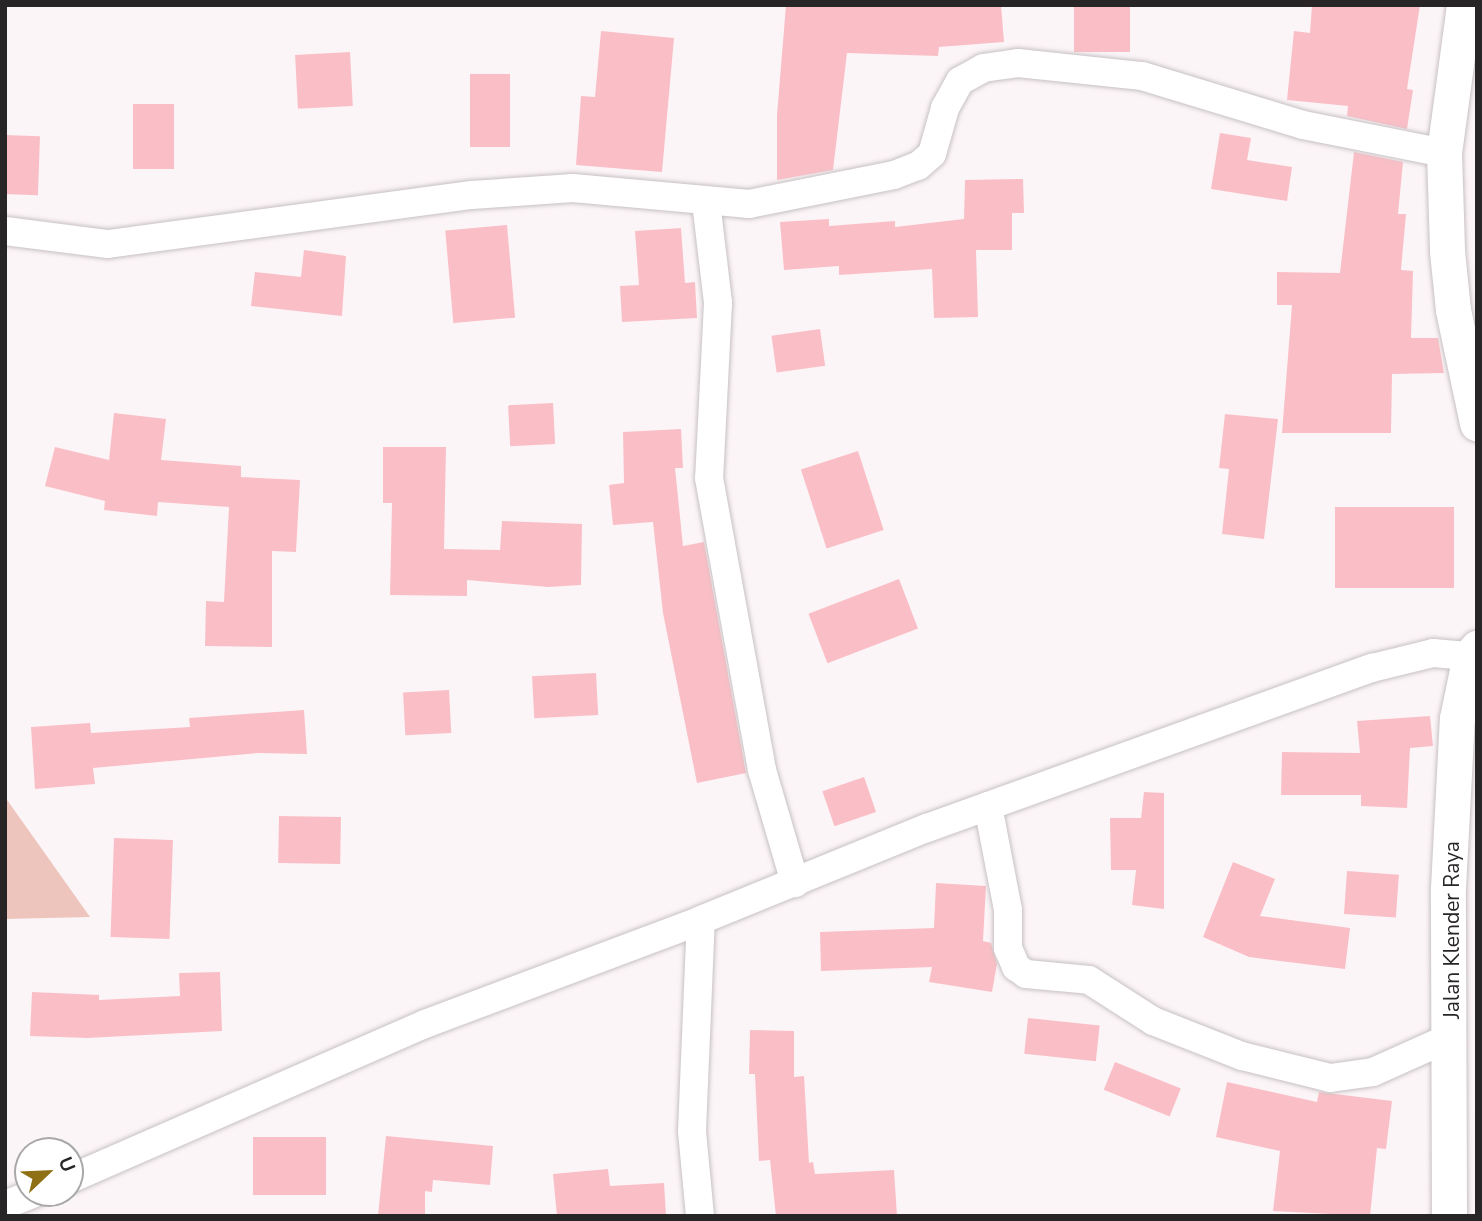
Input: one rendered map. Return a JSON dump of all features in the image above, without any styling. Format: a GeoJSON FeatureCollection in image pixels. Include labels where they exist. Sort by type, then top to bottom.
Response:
{"type":"FeatureCollection","features":[{"type":"Feature","properties":{"kind":"street"},"geometry":{"type":"LineString","coordinates":[[1464,5],[1444,153],[1453,310],[1477,423]]}},
{"type":"Feature","properties":{"kind":"street"},"geometry":{"type":"LineString","coordinates":[[5,231],[108,244],[472,195],[573,188],[749,204],[894,175],[918,166],[932,153],[945,108],[960,81],[983,68],[1018,63],[1142,76],[1303,125],[1444,153]]}},
{"type":"Feature","properties":{"kind":"street"},"geometry":{"type":"LineString","coordinates":[[706,202],[718,303],[709,478],[748,703],[794,883]]}},
{"type":"Feature","properties":{"kind":"street"},"geometry":{"type":"LineString","coordinates":[[84,1173],[425,1024],[701,920],[988,806],[1372,668],[1433,653],[1473,652]]}},
{"type":"Feature","properties":{"kind":"street","name":"Jalan Klender Raya"},"geometry":{"type":"LineString","coordinates":[[1449,1216],[1451,1037],[1448,888],[1457,718],[1473,652]]}},
{"type":"Feature","properties":{"kind":"street"},"geometry":{"type":"LineString","coordinates":[[988,806],[1008,910],[1009,948],[1016,967],[1026,974],[1089,980],[1153,1021],[1242,1056],[1330,1078],[1373,1072],[1451,1037]]}},
{"type":"Feature","properties":{"kind":"street"},"geometry":{"type":"LineString","coordinates":[[701,920],[692,1131],[701,1216]]}},
{"type":"Feature","properties":{"kind":"shaded area"},"geometry":{"type":"Polygon","coordinates":[[[5,797],[90,917],[5,919],[5,797]]]}},
{"type":"Feature","properties":{"kind":"building"},"geometry":{"type":"Polygon","coordinates":[[[786,5],[1001,5],[1004,42],[939,47],[938,56],[847,53],[833,170],[777,180],[777,115],[786,5]]]}},
{"type":"Feature","properties":{"kind":"building"},"geometry":{"type":"Polygon","coordinates":[[[1074,5],[1130,5],[1130,52],[1074,52],[1074,5]]]}},
{"type":"Feature","properties":{"kind":"building"},"geometry":{"type":"Polygon","coordinates":[[[1312,5],[1420,5],[1407,89],[1413,90],[1407,129],[1347,116],[1348,106],[1287,100],[1294,31],[1310,33],[1312,5]]]}},
{"type":"Feature","properties":{"kind":"building"},"geometry":{"type":"Polygon","coordinates":[[[601,31],[674,38],[662,172],[576,165],[581,96],[595,97],[601,31]]]}},
{"type":"Feature","properties":{"kind":"building"},"geometry":{"type":"Polygon","coordinates":[[[350,52],[353,106],[298,109],[295,55],[350,52]]]}},
{"type":"Feature","properties":{"kind":"building"},"geometry":{"type":"Polygon","coordinates":[[[470,74],[510,74],[510,147],[470,147],[470,74]]]}},
{"type":"Feature","properties":{"kind":"building"},"geometry":{"type":"Polygon","coordinates":[[[133,104],[174,104],[174,169],[133,169],[133,104]]]}},
{"type":"Feature","properties":{"kind":"building"},"geometry":{"type":"Polygon","coordinates":[[[1220,133],[1251,138],[1247,160],[1292,167],[1287,201],[1211,189],[1220,133]]]}},
{"type":"Feature","properties":{"kind":"building"},"geometry":{"type":"Polygon","coordinates":[[[5,135],[40,136],[38,195],[5,194],[5,135]]]}},
{"type":"Feature","properties":{"kind":"building"},"geometry":{"type":"Polygon","coordinates":[[[1354,152],[1403,162],[1398,214],[1406,214],[1401,270],[1413,271],[1411,338],[1438,338],[1444,373],[1392,374],[1391,433],[1282,433],[1292,305],[1277,305],[1277,272],[1340,273],[1354,152]]]}},
{"type":"Feature","properties":{"kind":"building"},"geometry":{"type":"Polygon","coordinates":[[[1023,179],[1024,213],[1012,213],[1012,250],[976,250],[978,317],[934,318],[932,269],[839,275],[839,266],[784,270],[780,222],[829,219],[829,226],[895,221],[895,227],[964,219],[965,180],[1023,179]]]}},
{"type":"Feature","properties":{"kind":"building"},"geometry":{"type":"Polygon","coordinates":[[[507,225],[515,318],[453,323],[445,230],[507,225]]]}},
{"type":"Feature","properties":{"kind":"building"},"geometry":{"type":"Polygon","coordinates":[[[681,228],[685,283],[695,282],[697,318],[622,322],[620,286],[639,285],[635,231],[681,228]]]}},
{"type":"Feature","properties":{"kind":"building"},"geometry":{"type":"Polygon","coordinates":[[[304,250],[346,256],[342,316],[251,306],[255,272],[301,277],[304,250]]]}},
{"type":"Feature","properties":{"kind":"building"},"geometry":{"type":"Polygon","coordinates":[[[820,329],[825,366],[777,372],[771,336],[820,329]]]}},
{"type":"Feature","properties":{"kind":"building"},"geometry":{"type":"Polygon","coordinates":[[[553,403],[555,444],[510,446],[508,405],[553,403]]]}},
{"type":"Feature","properties":{"kind":"building"},"geometry":{"type":"Polygon","coordinates":[[[114,413],[166,419],[161,460],[241,466],[241,477],[300,480],[296,552],[272,551],[272,647],[205,646],[206,601],[224,602],[229,507],[158,502],[157,516],[104,510],[105,501],[45,486],[55,447],[109,460],[114,413]]]}},
{"type":"Feature","properties":{"kind":"building"},"geometry":{"type":"Polygon","coordinates":[[[1225,414],[1278,419],[1264,539],[1222,534],[1229,469],[1219,468],[1225,414]]]}},
{"type":"Feature","properties":{"kind":"building"},"geometry":{"type":"Polygon","coordinates":[[[681,429],[683,468],[675,468],[683,546],[704,542],[746,773],[697,783],[663,613],[653,522],[613,525],[609,485],[624,483],[623,432],[681,429]]]}},
{"type":"Feature","properties":{"kind":"building"},"geometry":{"type":"Polygon","coordinates":[[[383,447],[446,447],[444,549],[500,550],[502,521],[582,524],[581,585],[548,587],[467,580],[467,596],[390,595],[392,503],[383,503],[383,447]]]}},
{"type":"Feature","properties":{"kind":"building"},"geometry":{"type":"Polygon","coordinates":[[[858,451],[884,530],[827,548],[801,470],[858,451]]]}},
{"type":"Feature","properties":{"kind":"building"},"geometry":{"type":"Polygon","coordinates":[[[1335,507],[1454,507],[1454,588],[1335,588],[1335,507]]]}},
{"type":"Feature","properties":{"kind":"building"},"geometry":{"type":"Polygon","coordinates":[[[899,579],[918,628],[827,663],[808,614],[899,579]]]}},
{"type":"Feature","properties":{"kind":"building"},"geometry":{"type":"Polygon","coordinates":[[[596,673],[598,715],[534,718],[532,676],[596,673]]]}},
{"type":"Feature","properties":{"kind":"building"},"geometry":{"type":"Polygon","coordinates":[[[449,690],[451,733],[405,735],[403,692],[449,690]]]}},
{"type":"Feature","properties":{"kind":"building"},"geometry":{"type":"Polygon","coordinates":[[[304,710],[307,754],[258,753],[93,768],[95,784],[35,789],[31,727],[90,723],[91,733],[190,727],[189,718],[304,710]]]}},
{"type":"Feature","properties":{"kind":"building"},"geometry":{"type":"Polygon","coordinates":[[[1430,716],[1433,746],[1410,748],[1407,808],[1361,806],[1361,795],[1281,795],[1282,752],[1360,753],[1357,721],[1430,716]]]}},
{"type":"Feature","properties":{"kind":"building"},"geometry":{"type":"Polygon","coordinates":[[[864,777],[876,812],[834,826],[822,791],[864,777]]]}},
{"type":"Feature","properties":{"kind":"building"},"geometry":{"type":"Polygon","coordinates":[[[1144,792],[1164,793],[1164,909],[1132,905],[1136,870],[1111,870],[1110,818],[1141,818],[1144,792]]]}},
{"type":"Feature","properties":{"kind":"building"},"geometry":{"type":"Polygon","coordinates":[[[279,816],[341,817],[340,864],[278,863],[279,816]]]}},
{"type":"Feature","properties":{"kind":"building"},"geometry":{"type":"Polygon","coordinates":[[[114,838],[173,840],[170,939],[111,937],[114,838]]]}},
{"type":"Feature","properties":{"kind":"building"},"geometry":{"type":"Polygon","coordinates":[[[1233,862],[1275,879],[1260,916],[1350,928],[1345,969],[1249,957],[1203,937],[1233,862]]]}},
{"type":"Feature","properties":{"kind":"building"},"geometry":{"type":"Polygon","coordinates":[[[1347,871],[1399,875],[1396,918],[1344,914],[1347,871]]]}},
{"type":"Feature","properties":{"kind":"building"},"geometry":{"type":"Polygon","coordinates":[[[936,883],[986,886],[983,941],[991,943],[997,964],[992,992],[929,982],[932,967],[821,971],[820,932],[934,928],[936,883]]]}},
{"type":"Feature","properties":{"kind":"building"},"geometry":{"type":"Polygon","coordinates":[[[220,972],[222,1031],[87,1038],[30,1036],[32,992],[99,995],[99,1000],[180,996],[179,973],[220,972]]]}},
{"type":"Feature","properties":{"kind":"building"},"geometry":{"type":"Polygon","coordinates":[[[1028,1018],[1100,1026],[1096,1061],[1024,1054],[1028,1018]]]}},
{"type":"Feature","properties":{"kind":"building"},"geometry":{"type":"Polygon","coordinates":[[[750,1030],[794,1031],[794,1077],[804,1076],[809,1163],[813,1162],[815,1174],[894,1170],[897,1216],[776,1216],[770,1160],[759,1161],[755,1074],[749,1074],[750,1030]]]}},
{"type":"Feature","properties":{"kind":"building"},"geometry":{"type":"Polygon","coordinates":[[[1115,1062],[1181,1089],[1170,1116],[1104,1090],[1115,1062]]]}},
{"type":"Feature","properties":{"kind":"building"},"geometry":{"type":"Polygon","coordinates":[[[1227,1082],[1317,1102],[1319,1092],[1392,1101],[1386,1149],[1377,1148],[1370,1216],[1273,1211],[1280,1151],[1216,1137],[1227,1082]]]}},
{"type":"Feature","properties":{"kind":"building"},"geometry":{"type":"Polygon","coordinates":[[[386,1136],[493,1146],[490,1185],[433,1180],[432,1192],[425,1191],[425,1216],[378,1216],[386,1136]]]}},
{"type":"Feature","properties":{"kind":"building"},"geometry":{"type":"Polygon","coordinates":[[[253,1137],[326,1137],[326,1195],[253,1195],[253,1137]]]}},
{"type":"Feature","properties":{"kind":"building"},"geometry":{"type":"Polygon","coordinates":[[[608,1169],[610,1186],[664,1183],[666,1216],[557,1216],[553,1174],[608,1169]]]}}]}
